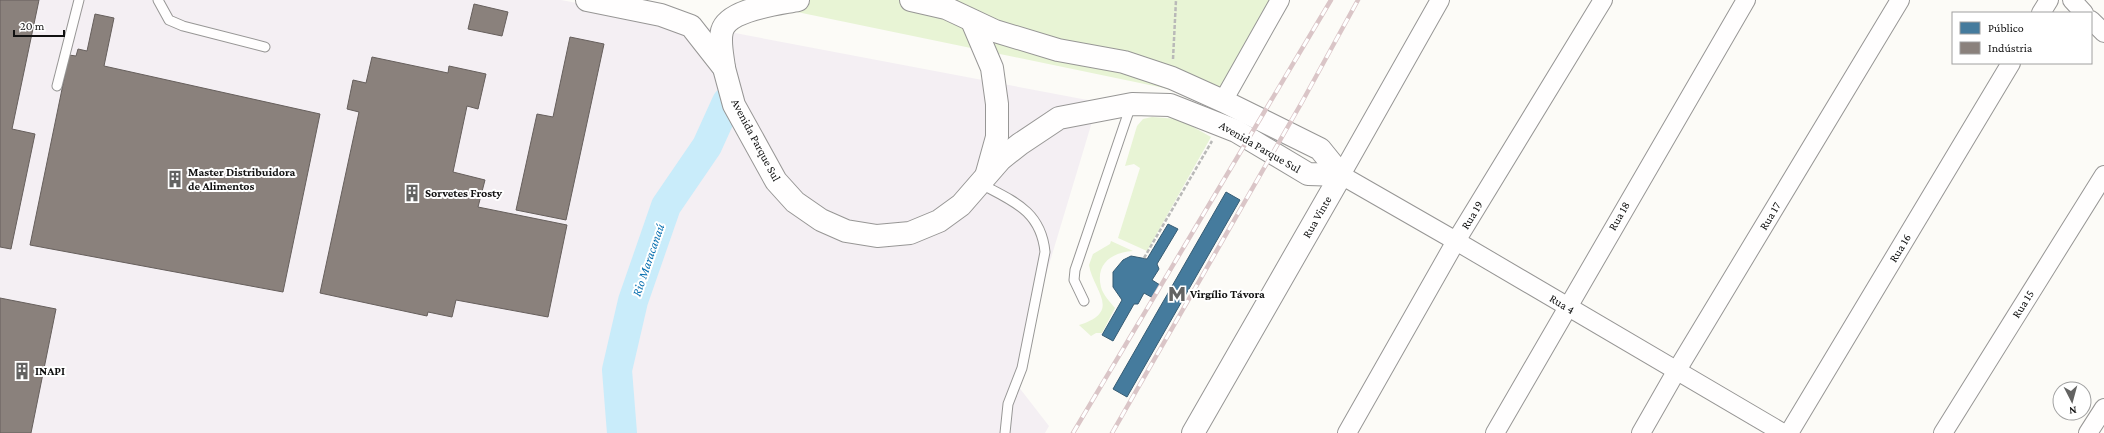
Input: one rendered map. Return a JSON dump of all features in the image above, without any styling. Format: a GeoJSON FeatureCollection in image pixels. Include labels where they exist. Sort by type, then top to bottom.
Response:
{"type":"FeatureCollection","features":[{"type":"Feature","properties":{"kind":"street","name":"Avenida Parque Sul"},"geometry":{"type":"LineString","coordinates":[[587,0],[661,15],[691,26],[724,68]]}},
{"type":"Feature","properties":{"kind":"street","name":"Avenida Parque Sul"},"geometry":{"type":"LineString","coordinates":[[797,0],[750,10],[729,19],[722,31],[724,68],[734,105],[776,181],[795,202],[821,220],[846,231],[877,236],[910,233],[939,221],[961,205],[983,182],[1001,159],[1020,144],[1059,118],[1132,104],[1170,105],[1236,131],[1308,174],[1341,175]]}},
{"type":"Feature","properties":{"kind":"street","name":"Avenida Parque Sul"},"geometry":{"type":"LineString","coordinates":[[911,0],[946,8],[995,31],[1051,48],[1124,62],[1172,78],[1223,101],[1320,149],[1341,175]]}},
{"type":"Feature","properties":{"kind":"street"},"geometry":{"type":"LineString","coordinates":[[1223,101],[1280,0]]}},
{"type":"Feature","properties":{"kind":"street","name":"Rua Vinte"},"geometry":{"type":"LineString","coordinates":[[1193,433],[1440,0]]}},
{"type":"Feature","properties":{"kind":"street","name":"Rua 19"},"geometry":{"type":"LineString","coordinates":[[1347,433],[1456,240],[1603,0]]}},
{"type":"Feature","properties":{"kind":"street","name":"Rua 18"},"geometry":{"type":"LineString","coordinates":[[1495,433],[1567,306],[1746,0]]}},
{"type":"Feature","properties":{"kind":"street","name":"Rua 17"},"geometry":{"type":"LineString","coordinates":[[1641,433],[1677,370],[1900,0]]}},
{"type":"Feature","properties":{"kind":"street"},"geometry":{"type":"LineString","coordinates":[[2042,12],[2049,0]]}},
{"type":"Feature","properties":{"kind":"street"},"geometry":{"type":"LineString","coordinates":[[2072,0],[2083,12]]}},
{"type":"Feature","properties":{"kind":"street"},"geometry":{"type":"LineString","coordinates":[[972,20],[992,68],[997,104],[997,137],[983,182]]}},
{"type":"Feature","properties":{"kind":"street"},"geometry":{"type":"LineString","coordinates":[[2092,21],[2104,33]]}},
{"type":"Feature","properties":{"kind":"street","name":"Rua 16"},"geometry":{"type":"LineString","coordinates":[[1789,433],[2010,64]]}},
{"type":"Feature","properties":{"kind":"street","name":"Rua 4"},"geometry":{"type":"LineString","coordinates":[[1341,175],[1456,240],[1783,433]]}},
{"type":"Feature","properties":{"kind":"street","name":"Rua 15"},"geometry":{"type":"LineString","coordinates":[[1943,433],[2104,175]]}},
{"type":"Feature","properties":{"kind":"street"},"geometry":{"type":"LineString","coordinates":[[2088,433],[2104,408]]}},
{"type":"Feature","properties":{"kind":"lane"},"geometry":{"type":"LineString","coordinates":[[57,86],[79,0]]}},
{"type":"Feature","properties":{"kind":"lane"},"geometry":{"type":"LineString","coordinates":[[158,0],[169,20],[183,26],[265,47]]}},
{"type":"Feature","properties":{"kind":"lane"},"geometry":{"type":"LineString","coordinates":[[1084,301],[1074,280],[1075,270],[1132,104]]}},
{"type":"Feature","properties":{"kind":"lane"},"geometry":{"type":"LineString","coordinates":[[983,182],[1022,206],[1035,220],[1044,238],[1045,252],[1022,368],[1008,404],[1004,433]]}},
{"type":"Feature","properties":{"kind":"path"},"geometry":{"type":"LineString","coordinates":[[1172,78],[1176,31],[1176,0]]}},
{"type":"Feature","properties":{"kind":"path"},"geometry":{"type":"LineString","coordinates":[[1144,258],[1208,148]]}},
{"type":"Feature","properties":{"kind":"shaded area"},"geometry":{"type":"Polygon","coordinates":[[[0,0],[561,0],[1098,102],[1014,381],[1049,426],[1045,433],[0,433],[0,0]]]}},
{"type":"Feature","properties":{"kind":"green space"},"geometry":{"type":"Polygon","coordinates":[[[739,0],[1279,0],[1218,105],[1164,88],[739,0]]]}},
{"type":"Feature","properties":{"kind":"green space"},"geometry":{"type":"Polygon","coordinates":[[[1152,117],[1179,119],[1211,137],[1147,251],[1118,238],[1140,168],[1134,164],[1125,166],[1137,126],[1143,119],[1152,117]]]}},
{"type":"Feature","properties":{"kind":"green space"},"geometry":{"type":"Polygon","coordinates":[[[1111,241],[1133,251],[1119,254],[1107,260],[1103,265],[1100,279],[1101,287],[1105,296],[1115,308],[1102,333],[1096,333],[1091,336],[1079,325],[1092,319],[1100,313],[1103,307],[1102,300],[1089,265],[1093,254],[1110,244],[1111,241]]]}},
{"type":"Feature","properties":{"kind":"building: Público","name":"Virgílio Távora"},"geometry":{"type":"Polygon","coordinates":[[[1226,192],[1240,200],[1127,397],[1113,389],[1226,192]]]}},
{"type":"Feature","properties":{"kind":"building: Público"},"geometry":{"type":"Polygon","coordinates":[[[1168,224],[1178,229],[1157,264],[1159,269],[1152,280],[1160,285],[1153,298],[1144,293],[1138,304],[1134,304],[1113,341],[1102,335],[1122,300],[1113,287],[1113,272],[1123,260],[1131,256],[1147,259],[1168,224]]]}},
{"type":"Feature","properties":{"kind":"building: Indústria"},"geometry":{"type":"Polygon","coordinates":[[[0,0],[39,0],[12,129],[35,134],[11,249],[0,247],[0,0]]]}},
{"type":"Feature","properties":{"kind":"building: Indústria"},"geometry":{"type":"Polygon","coordinates":[[[474,4],[508,12],[502,36],[468,29],[474,4]]]}},
{"type":"Feature","properties":{"kind":"building: Indústria","name":"Master Distribuidora de Alimentos"},"geometry":{"type":"Polygon","coordinates":[[[95,14],[114,18],[104,66],[320,114],[283,292],[30,245],[69,55],[76,56],[78,49],[87,51],[95,14]]]}},
{"type":"Feature","properties":{"kind":"building: Indústria","name":"Sorvetes Frosty"},"geometry":{"type":"Polygon","coordinates":[[[570,37],[604,44],[566,220],[516,210],[537,114],[553,117],[570,37]]]}},
{"type":"Feature","properties":{"kind":"building: Indústria","name":"Sorvetes Frosty"},"geometry":{"type":"Polygon","coordinates":[[[372,57],[448,73],[449,66],[486,74],[478,109],[467,106],[453,172],[485,180],[478,207],[567,225],[548,317],[456,300],[452,317],[428,312],[427,316],[320,293],[359,112],[347,109],[353,80],[366,83],[372,57]]]}},
{"type":"Feature","properties":{"kind":"building: Indústria","name":"INAPI"},"geometry":{"type":"Polygon","coordinates":[[[0,298],[56,309],[31,433],[0,433],[0,298]]]}},
{"type":"Feature","properties":{"kind":"waterway","name":"Rio Maracanaú"},"geometry":{"type":"LineString","coordinates":[[622,433],[617,370],[633,301],[666,206],[707,146],[727,102]]}},
{"type":"Feature","properties":{"kind":"railway"},"geometry":{"type":"LineString","coordinates":[[1073,433],[1331,0]]}},
{"type":"Feature","properties":{"kind":"railway"},"geometry":{"type":"LineString","coordinates":[[1112,433],[1302,102],[1358,0]]}},
{"type":"Feature","properties":{"kind":"place","name":"Master Distribuidora de Alimentos"},"geometry":{"type":"Point","coordinates":[175,179]}},
{"type":"Feature","properties":{"kind":"place","name":"Sorvetes Frosty"},"geometry":{"type":"Point","coordinates":[412,193]}},
{"type":"Feature","properties":{"kind":"place","name":"Virgílio Távora"},"geometry":{"type":"Point","coordinates":[1177,294]}},
{"type":"Feature","properties":{"kind":"place","name":"INAPI"},"geometry":{"type":"Point","coordinates":[22,371]}}]}
